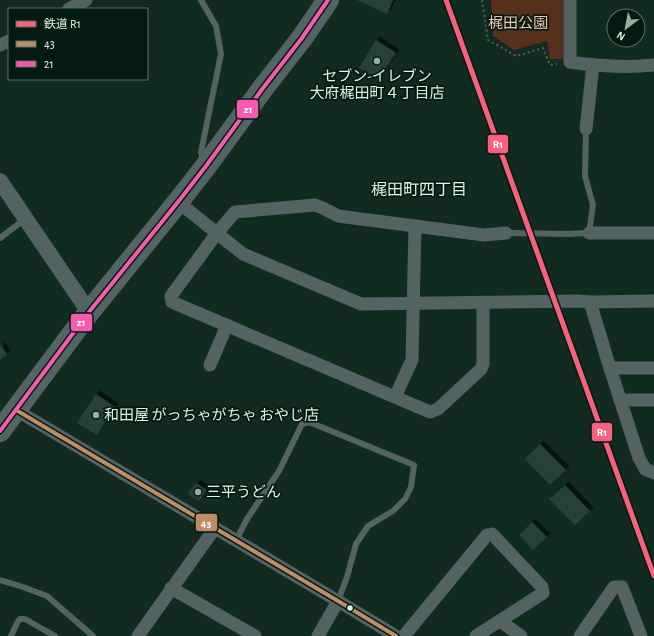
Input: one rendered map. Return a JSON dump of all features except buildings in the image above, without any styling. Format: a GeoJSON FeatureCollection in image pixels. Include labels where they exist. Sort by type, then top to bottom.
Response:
{"type":"FeatureCollection","features":[{"type":"Feature","properties":{"kind":"highway"},"geometry":{"type":"LineString","coordinates":[[0,431],[89,312],[206,166],[302,38],[328,0]]}},
{"type":"Feature","properties":{"kind":"street"},"geometry":{"type":"LineString","coordinates":[[71,8],[86,0]]}},
{"type":"Feature","properties":{"kind":"street"},"geometry":{"type":"LineString","coordinates":[[570,0],[570,62],[593,65],[635,67],[654,65]]}},
{"type":"Feature","properties":{"kind":"street"},"geometry":{"type":"LineString","coordinates":[[586,128],[593,65]]}},
{"type":"Feature","properties":{"kind":"street"},"geometry":{"type":"LineString","coordinates":[[0,182],[89,312]]}},
{"type":"Feature","properties":{"kind":"street"},"geometry":{"type":"LineString","coordinates":[[178,202],[243,254],[361,304],[584,301],[654,302]]}},
{"type":"Feature","properties":{"kind":"street"},"geometry":{"type":"LineString","coordinates":[[483,302],[483,364],[481,369],[438,409],[430,412],[172,302],[171,296],[217,233],[235,212],[314,205],[338,216],[484,235],[506,233]]}},
{"type":"Feature","properties":{"kind":"street"},"geometry":{"type":"LineString","coordinates":[[395,397],[412,360],[415,226]]}},
{"type":"Feature","properties":{"kind":"street"},"geometry":{"type":"LineString","coordinates":[[589,233],[654,233]]}},
{"type":"Feature","properties":{"kind":"street"},"geometry":{"type":"LineString","coordinates":[[584,301],[610,368],[639,458],[645,469],[654,473]]}},
{"type":"Feature","properties":{"kind":"street"},"geometry":{"type":"LineString","coordinates":[[210,365],[227,325]]}},
{"type":"Feature","properties":{"kind":"street"},"geometry":{"type":"LineString","coordinates":[[610,368],[654,368]]}},
{"type":"Feature","properties":{"kind":"street"},"geometry":{"type":"LineString","coordinates":[[620,400],[654,400]]}},
{"type":"Feature","properties":{"kind":"street"},"geometry":{"type":"LineString","coordinates":[[16,410],[338,600],[396,636]]}},
{"type":"Feature","properties":{"kind":"street"},"geometry":{"type":"LineString","coordinates":[[138,636],[215,528]]}},
{"type":"Feature","properties":{"kind":"street"},"geometry":{"type":"LineString","coordinates":[[404,636],[487,535],[492,534],[542,587],[543,593],[476,636]]}},
{"type":"Feature","properties":{"kind":"street"},"geometry":{"type":"LineString","coordinates":[[580,636],[614,587],[622,587],[641,636]]}},
{"type":"Feature","properties":{"kind":"street"},"geometry":{"type":"LineString","coordinates":[[172,588],[255,636]]}},
{"type":"Feature","properties":{"kind":"street"},"geometry":{"type":"LineString","coordinates":[[318,636],[338,600]]}},
{"type":"Feature","properties":{"kind":"street"},"geometry":{"type":"LineString","coordinates":[[500,621],[521,636]]}},
{"type":"Feature","properties":{"kind":"lane"},"geometry":{"type":"LineString","coordinates":[[201,0],[216,26],[221,54],[201,152],[206,166]]}},
{"type":"Feature","properties":{"kind":"lane"},"geometry":{"type":"LineString","coordinates":[[506,233],[589,233],[593,205],[585,176],[586,128]]}},
{"type":"Feature","properties":{"kind":"lane"},"geometry":{"type":"LineString","coordinates":[[0,238],[25,220]]}},
{"type":"Feature","properties":{"kind":"lane"},"geometry":{"type":"LineString","coordinates":[[236,540],[247,520],[279,471],[302,424],[308,422],[414,465],[411,487],[405,499],[393,511],[368,526],[356,544],[347,577],[338,600]]}},
{"type":"Feature","properties":{"kind":"lane"},"geometry":{"type":"LineString","coordinates":[[0,581],[23,587],[47,596],[93,636]]}},
{"type":"Feature","properties":{"kind":"lane"},"geometry":{"type":"LineString","coordinates":[[11,636],[18,621],[20,619],[25,619],[55,636]]}},
{"type":"Feature","properties":{"kind":"path"},"geometry":{"type":"LineString","coordinates":[[482,0],[488,40],[516,56],[542,48],[550,65],[570,62]]}},
{"type":"Feature","properties":{"kind":"green space","name":"梶田公園"},"geometry":{"type":"Polygon","coordinates":[[[491,0],[563,0],[563,59],[550,59],[547,41],[514,50],[493,36],[491,0]]]}},
{"type":"Feature","properties":{"kind":"rail line","name":"R1"},"geometry":{"type":"LineString","coordinates":[[446,0],[654,576]]}},
{"type":"Feature","properties":{"kind":"transit line","name":"21"},"geometry":{"type":"LineString","coordinates":[[0,431],[89,312],[206,166],[302,38],[328,0]]}},
{"type":"Feature","properties":{"kind":"transit line","name":"43"},"geometry":{"type":"LineString","coordinates":[[16,410],[396,636]]}},
{"type":"Feature","properties":{"kind":"place","name":"セブン-イレブン 大府梶田町４丁目店"},"geometry":{"type":"Point","coordinates":[377,61]}},
{"type":"Feature","properties":{"kind":"place","name":"和田屋 がっちゃがちゃ おやじ店"},"geometry":{"type":"Point","coordinates":[96,415]}},
{"type":"Feature","properties":{"kind":"place","name":"三平うどん"},"geometry":{"type":"Point","coordinates":[198,492]}},
{"type":"Feature","properties":{"kind":"district","name":"梶田町四丁目"},"geometry":{"type":"Point","coordinates":[419,190]}}]}
